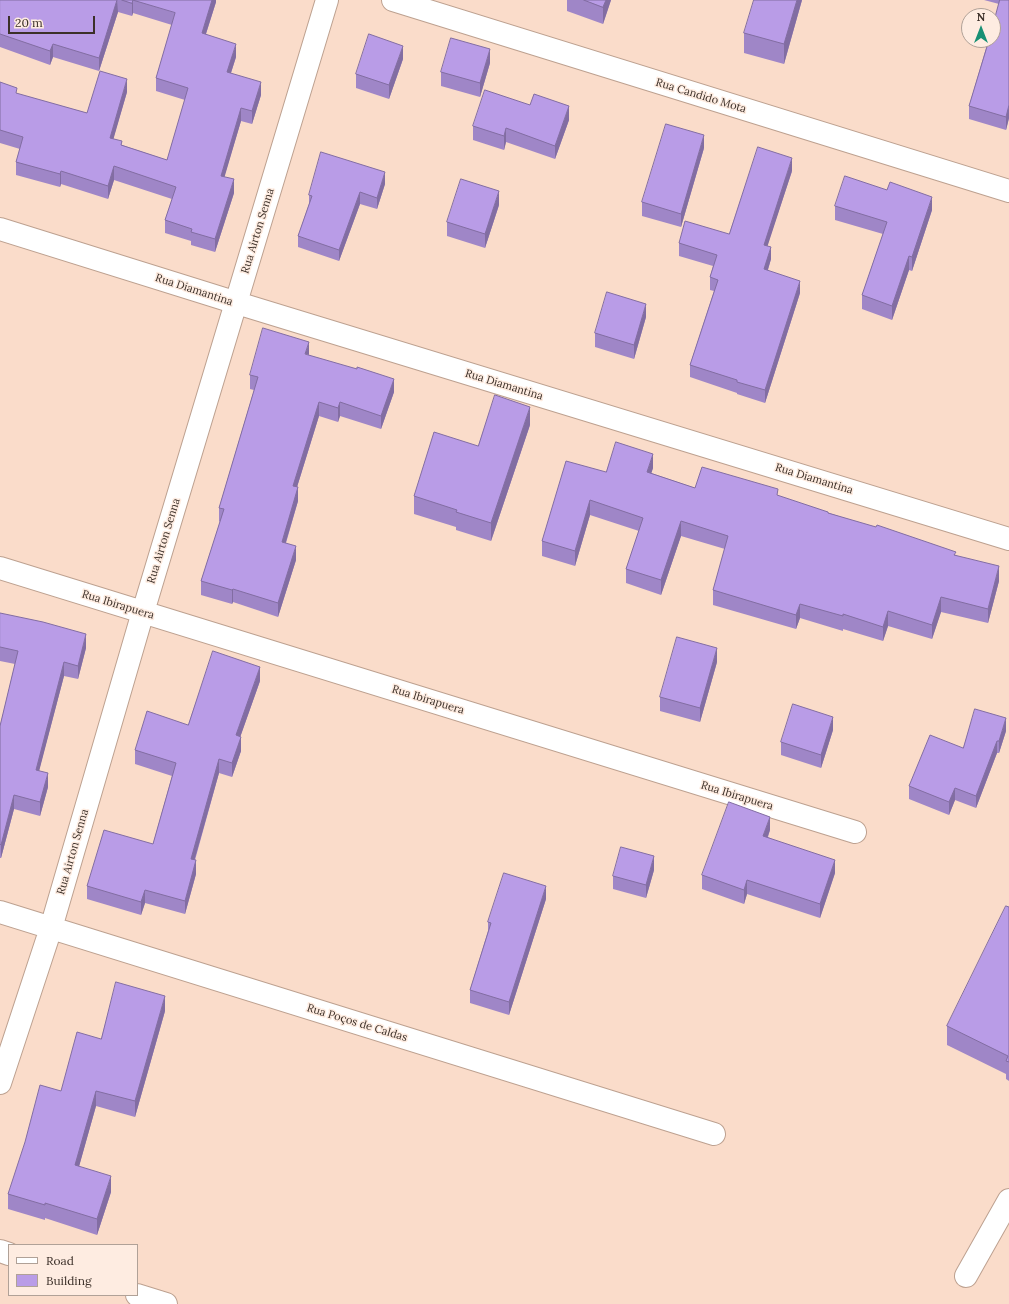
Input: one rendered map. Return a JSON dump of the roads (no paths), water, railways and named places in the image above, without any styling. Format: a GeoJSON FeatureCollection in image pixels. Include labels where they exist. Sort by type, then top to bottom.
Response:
{"type":"FeatureCollection","features":[{"type":"Feature","properties":{"kind":"street","name":"Rua Airton Senna"},"geometry":{"type":"LineString","coordinates":[[0,1083],[51,928],[143,612],[328,0]]}},
{"type":"Feature","properties":{"kind":"street","name":"Rua Candido Mota"},"geometry":{"type":"LineString","coordinates":[[394,0],[1009,191]]}},
{"type":"Feature","properties":{"kind":"street","name":"Rua Diamantina"},"geometry":{"type":"LineString","coordinates":[[0,229],[236,303],[1009,539]]}},
{"type":"Feature","properties":{"kind":"street","name":"Rua Ibirapuera"},"geometry":{"type":"LineString","coordinates":[[0,568],[855,832]]}},
{"type":"Feature","properties":{"kind":"street","name":"Rua Poços de Caldas"},"geometry":{"type":"LineString","coordinates":[[0,912],[714,1134]]}},
{"type":"Feature","properties":{"kind":"street"},"geometry":{"type":"LineString","coordinates":[[966,1276],[1009,1200]]}},
{"type":"Feature","properties":{"kind":"street"},"geometry":{"type":"LineString","coordinates":[[138,1295],[166,1304]]}}]}
